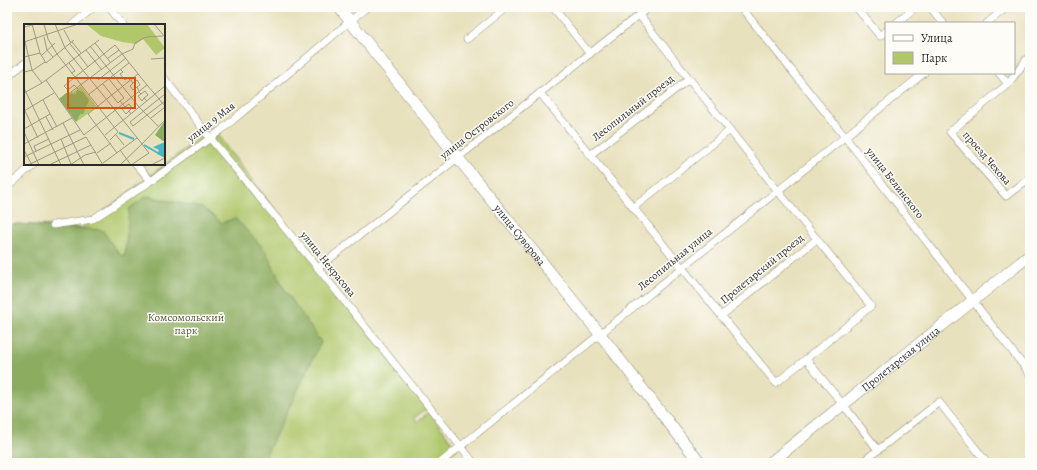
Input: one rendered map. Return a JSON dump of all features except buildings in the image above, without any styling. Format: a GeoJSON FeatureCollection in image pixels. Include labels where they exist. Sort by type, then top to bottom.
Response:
{"type":"FeatureCollection","features":[{"type":"Feature","properties":{"kind":"street"},"geometry":{"type":"LineString","coordinates":[[73,24],[94,7]]}},
{"type":"Feature","properties":{"kind":"street"},"geometry":{"type":"LineString","coordinates":[[109,7],[122,24]]}},
{"type":"Feature","properties":{"kind":"street","name":"улица Суворова"},"geometry":{"type":"LineString","coordinates":[[339,7],[600,334],[700,463]]}},
{"type":"Feature","properties":{"kind":"street","name":"улица 9 Мая"},"geometry":{"type":"LineString","coordinates":[[53,224],[93,219],[151,181],[210,138],[367,7]]}},
{"type":"Feature","properties":{"kind":"street"},"geometry":{"type":"LineString","coordinates":[[467,39],[507,7]]}},
{"type":"Feature","properties":{"kind":"street"},"geometry":{"type":"LineString","coordinates":[[553,7],[590,54]]}},
{"type":"Feature","properties":{"kind":"street","name":"улица Островского"},"geometry":{"type":"LineString","coordinates":[[318,268],[649,7]]}},
{"type":"Feature","properties":{"kind":"street","name":"улица Белинского"},"geometry":{"type":"LineString","coordinates":[[740,7],[845,137],[1030,374]]}},
{"type":"Feature","properties":{"kind":"street"},"geometry":{"type":"LineString","coordinates":[[856,7],[880,36],[885,33]]}},
{"type":"Feature","properties":{"kind":"street"},"geometry":{"type":"LineString","coordinates":[[897,22],[916,7]]}},
{"type":"Feature","properties":{"kind":"street"},"geometry":{"type":"LineString","coordinates":[[930,7],[942,22]]}},
{"type":"Feature","properties":{"kind":"street"},"geometry":{"type":"LineString","coordinates":[[988,22],[1007,7]]}},
{"type":"Feature","properties":{"kind":"street","name":"Лесопильный проезд"},"geometry":{"type":"LineString","coordinates":[[639,15],[778,191]]}},
{"type":"Feature","properties":{"kind":"street","name":"проезд Чехова"},"geometry":{"type":"LineString","coordinates":[[1030,55],[1008,84],[950,132],[1006,196],[1030,178]]}},
{"type":"Feature","properties":{"kind":"street"},"geometry":{"type":"LineString","coordinates":[[7,77],[24,64]]}},
{"type":"Feature","properties":{"kind":"street","name":"Лесопильная улица"},"geometry":{"type":"LineString","coordinates":[[440,463],[923,74]]}},
{"type":"Feature","properties":{"kind":"street"},"geometry":{"type":"LineString","coordinates":[[999,74],[1008,84]]}},
{"type":"Feature","properties":{"kind":"street","name":"улица Некрасова"},"geometry":{"type":"LineString","coordinates":[[165,79],[210,138],[318,268],[474,463]]}},
{"type":"Feature","properties":{"kind":"street","name":"Лесопильный проезд"},"geometry":{"type":"LineString","coordinates":[[590,155],[689,79]]}},
{"type":"Feature","properties":{"kind":"street","name":"Лесопильный проезд"},"geometry":{"type":"LineString","coordinates":[[540,93],[683,268]]}},
{"type":"Feature","properties":{"kind":"street"},"geometry":{"type":"LineString","coordinates":[[634,208],[730,130]]}},
{"type":"Feature","properties":{"kind":"street"},"geometry":{"type":"LineString","coordinates":[[9,183],[33,165]]}},
{"type":"Feature","properties":{"kind":"street"},"geometry":{"type":"LineString","coordinates":[[137,165],[151,181]]}},
{"type":"Feature","properties":{"kind":"street","name":"Пролетарский проезд"},"geometry":{"type":"LineString","coordinates":[[683,268],[776,383],[806,359],[871,306],[778,191]]}},
{"type":"Feature","properties":{"kind":"street","name":"Пролетарский проезд"},"geometry":{"type":"LineString","coordinates":[[721,316],[817,239]]}},
{"type":"Feature","properties":{"kind":"street","name":"Пролетарская улица"},"geometry":{"type":"LineString","coordinates":[[770,463],[846,408],[1030,255]]}},
{"type":"Feature","properties":{"kind":"street"},"geometry":{"type":"LineString","coordinates":[[806,359],[878,450]]}},
{"type":"Feature","properties":{"kind":"street"},"geometry":{"type":"LineString","coordinates":[[862,463],[939,402],[986,463]]}},
{"type":"Feature","properties":{"kind":"green space","name":"Комсомольский парк"},"geometry":{"type":"Polygon","coordinates":[[[212,128],[427,408],[414,418],[417,422],[429,412],[457,449],[439,463],[7,463],[7,229],[17,224],[82,228],[212,128]]]}},
{"type":"Feature","properties":{"kind":"green space","name":"Комсомольский парк"},"geometry":{"type":"Polygon","coordinates":[[[147,196],[203,208],[222,223],[235,218],[265,250],[283,287],[321,342],[262,463],[7,463],[7,225],[17,224],[102,230],[120,255],[125,256],[129,209],[147,196]]]}}]}
